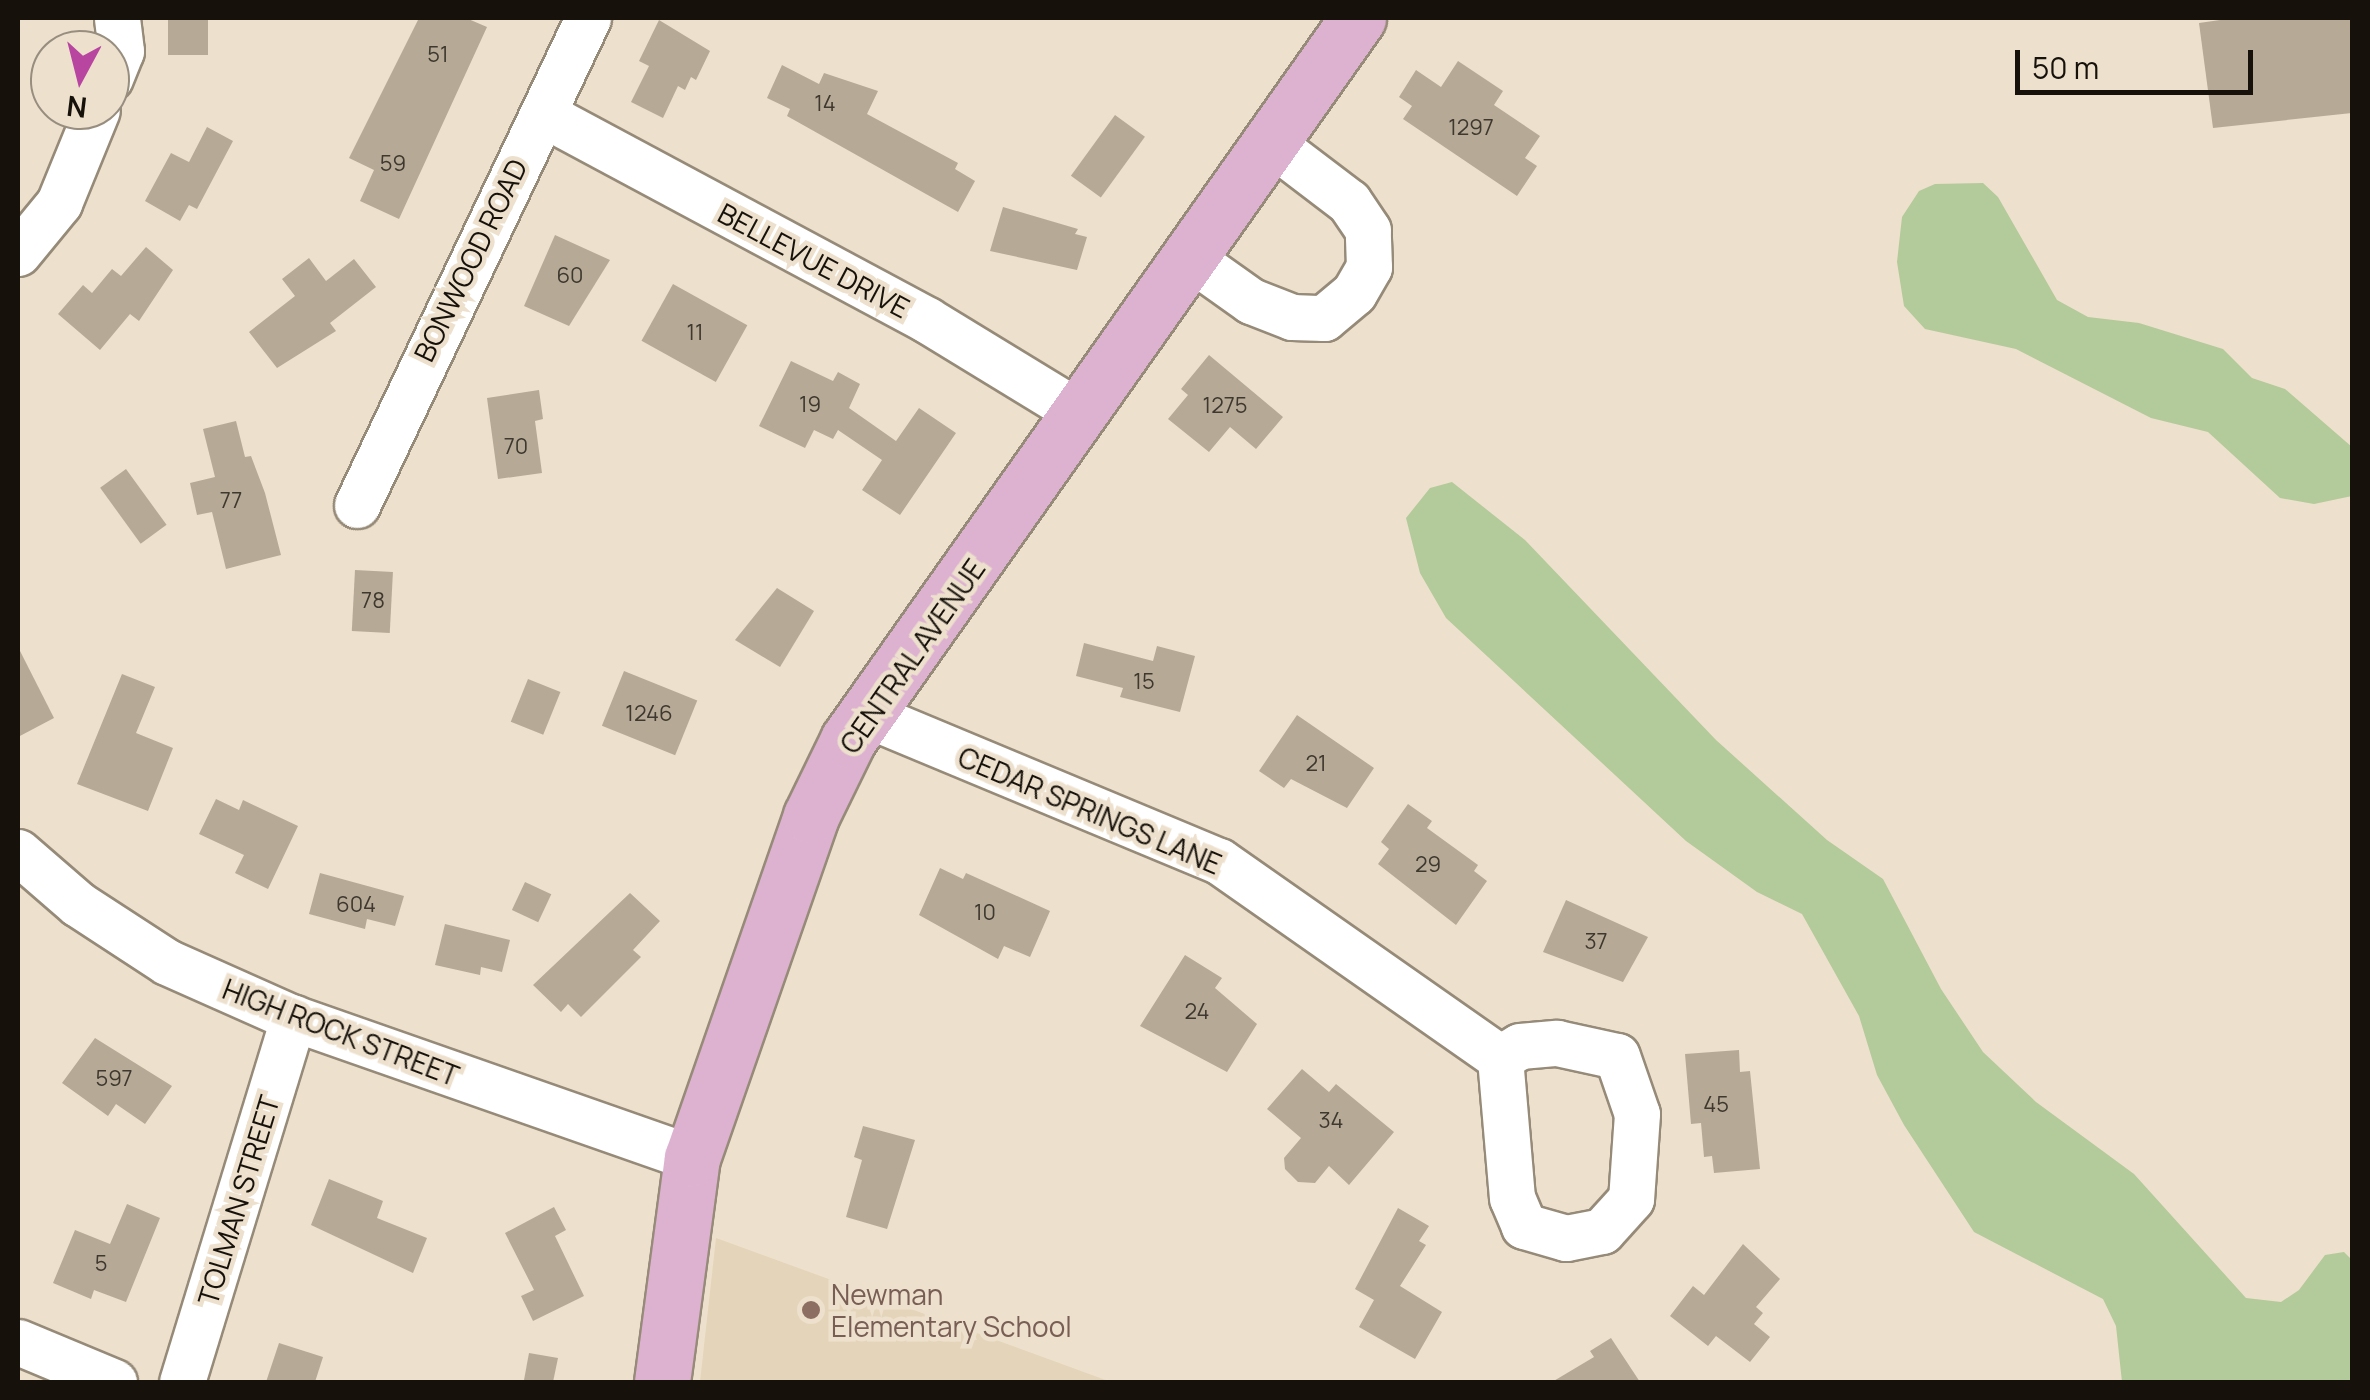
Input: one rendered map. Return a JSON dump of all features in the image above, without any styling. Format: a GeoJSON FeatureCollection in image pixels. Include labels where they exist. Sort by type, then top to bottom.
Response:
{"type":"FeatureCollection","features":[{"type":"Feature","properties":{"kind":"main road","name":"CENTRAL AVENUE"},"geometry":{"type":"LineString","coordinates":[[662,1382],[674,1257],[692,1158],[811,816],[868,715],[1358,18]]}},
{"type":"Feature","properties":{"kind":"street","name":"BONWOOD ROAD"},"geometry":{"type":"LineString","coordinates":[[357,505],[428,344],[588,18]]}},
{"type":"Feature","properties":{"kind":"street","name":"BELLEVUE DRIVE"},"geometry":{"type":"LineString","coordinates":[[543,114],[927,320],[1082,414]]}},
{"type":"Feature","properties":{"kind":"street"},"geometry":{"type":"LineString","coordinates":[[18,253],[59,203],[89,130]]}},
{"type":"Feature","properties":{"kind":"street"},"geometry":{"type":"LineString","coordinates":[[1189,257],[1251,301],[1292,317],[1324,318],[1354,292],[1369,267],[1368,230],[1349,202],[1268,142]]}},
{"type":"Feature","properties":{"kind":"street","name":"CEDAR SPRINGS LANE"},"geometry":{"type":"LineString","coordinates":[[868,715],[1219,862],[1500,1058]]}},
{"type":"Feature","properties":{"kind":"street","name":"HIGH ROCK STREET"},"geometry":{"type":"LineString","coordinates":[[18,852],[78,904],[167,962],[293,1018],[692,1158]]}},
{"type":"Feature","properties":{"kind":"street","name":"TOLMAN STREET"},"geometry":{"type":"LineString","coordinates":[[182,1382],[293,1018]]}},
{"type":"Feature","properties":{"kind":"street"},"geometry":{"type":"LineString","coordinates":[[18,1342],[114,1382]]}},
{"type":"Feature","properties":{"kind":"shaded area","name":"Newman Elementary School"},"geometry":{"type":"Polygon","coordinates":[[[716,1238],[1111,1382],[700,1382],[716,1238]]]}},
{"type":"Feature","properties":{"kind":"green space"},"geometry":{"type":"Polygon","coordinates":[[[1983,183],[1998,197],[2057,300],[2088,317],[2139,323],[2223,349],[2252,378],[2285,389],[2352,447],[2352,496],[2314,504],[2280,498],[2208,432],[2151,418],[2016,349],[1925,329],[1904,306],[1897,262],[1902,217],[1919,191],[1935,184],[1983,183]]]}},
{"type":"Feature","properties":{"kind":"green space"},"geometry":{"type":"Polygon","coordinates":[[[1452,482],[1525,540],[1716,740],[1827,840],[1883,879],[1941,989],[1983,1052],[2036,1102],[2134,1174],[2246,1298],[2281,1302],[2299,1290],[2325,1255],[2344,1252],[2352,1260],[2352,1382],[2122,1382],[2116,1326],[2103,1299],[1974,1232],[1904,1125],[1877,1075],[1859,1016],[1802,914],[1757,892],[1686,841],[1446,618],[1420,573],[1406,518],[1430,488],[1452,482]]]}},
{"type":"Feature","properties":{"kind":"building"},"geometry":{"type":"Polygon","coordinates":[[[168,18],[208,18],[208,55],[168,55],[168,18]]]}},
{"type":"Feature","properties":{"kind":"building"},"geometry":{"type":"Polygon","coordinates":[[[419,18],[466,18],[487,27],[399,219],[360,201],[374,170],[349,158],[419,18]]]}},
{"type":"Feature","properties":{"kind":"building"},"geometry":{"type":"Polygon","coordinates":[[[2234,18],[2352,18],[2352,113],[2213,128],[2199,23],[2234,18]]]}},
{"type":"Feature","properties":{"kind":"building"},"geometry":{"type":"Polygon","coordinates":[[[659,20],[710,51],[696,80],[691,77],[685,90],[678,86],[663,118],[631,102],[649,66],[639,61],[659,20]]]}},
{"type":"Feature","properties":{"kind":"building"},"geometry":{"type":"Polygon","coordinates":[[[1458,61],[1503,91],[1494,105],[1540,136],[1525,158],[1537,166],[1517,196],[1403,119],[1412,106],[1399,97],[1416,70],[1441,87],[1458,61]]]}},
{"type":"Feature","properties":{"kind":"building"},"geometry":{"type":"Polygon","coordinates":[[[782,65],[819,84],[824,73],[878,91],[867,114],[958,163],[955,169],[975,181],[958,212],[787,116],[790,109],[767,98],[782,65]]]}},
{"type":"Feature","properties":{"kind":"building"},"geometry":{"type":"Polygon","coordinates":[[[1115,115],[1145,137],[1101,197],[1071,176],[1115,115]]]}},
{"type":"Feature","properties":{"kind":"building"},"geometry":{"type":"Polygon","coordinates":[[[207,127],[233,141],[197,209],[189,205],[180,221],[145,201],[171,153],[189,162],[207,127]]]}},
{"type":"Feature","properties":{"kind":"building"},"geometry":{"type":"Polygon","coordinates":[[[1003,207],[1078,229],[1075,234],[1087,237],[1077,270],[990,251],[1003,207]]]}},
{"type":"Feature","properties":{"kind":"building"},"geometry":{"type":"Polygon","coordinates":[[[555,235],[610,260],[569,326],[524,306],[555,235]]]}},
{"type":"Feature","properties":{"kind":"building"},"geometry":{"type":"Polygon","coordinates":[[[146,247],[173,270],[139,321],[130,314],[100,350],[58,314],[83,285],[92,293],[112,269],[121,276],[146,247]]]}},
{"type":"Feature","properties":{"kind":"building"},"geometry":{"type":"Polygon","coordinates":[[[309,258],[326,281],[354,259],[376,287],[330,323],[336,331],[277,368],[249,332],[295,296],[282,279],[309,258]]]}},
{"type":"Feature","properties":{"kind":"building"},"geometry":{"type":"Polygon","coordinates":[[[673,284],[747,325],[716,382],[641,341],[673,284]]]}},
{"type":"Feature","properties":{"kind":"building"},"geometry":{"type":"Polygon","coordinates":[[[1209,355],[1283,417],[1256,449],[1230,427],[1209,452],[1168,419],[1188,395],[1181,389],[1209,355]]]}},
{"type":"Feature","properties":{"kind":"building"},"geometry":{"type":"Polygon","coordinates":[[[791,361],[833,381],[838,372],[860,384],[849,408],[896,441],[919,408],[956,433],[900,515],[862,490],[882,460],[838,430],[833,439],[814,430],[805,448],[759,426],[791,361]]]}},
{"type":"Feature","properties":{"kind":"building"},"geometry":{"type":"Polygon","coordinates":[[[539,390],[543,419],[535,421],[542,473],[498,479],[487,398],[539,390]]]}},
{"type":"Feature","properties":{"kind":"building"},"geometry":{"type":"Polygon","coordinates":[[[236,421],[245,457],[251,456],[265,493],[281,555],[226,569],[212,512],[197,515],[190,483],[215,477],[203,429],[236,421]]]}},
{"type":"Feature","properties":{"kind":"building"},"geometry":{"type":"Polygon","coordinates":[[[126,469],[167,525],[141,544],[100,488],[126,469]]]}},
{"type":"Feature","properties":{"kind":"building"},"geometry":{"type":"Polygon","coordinates":[[[355,570],[393,572],[390,633],[352,631],[355,570]]]}},
{"type":"Feature","properties":{"kind":"building"},"geometry":{"type":"Polygon","coordinates":[[[777,588],[814,611],[780,667],[735,640],[777,588]]]}},
{"type":"Feature","properties":{"kind":"building"},"geometry":{"type":"Polygon","coordinates":[[[1084,643],[1153,661],[1157,646],[1195,656],[1180,712],[1120,697],[1123,688],[1076,676],[1084,643]]]}},
{"type":"Feature","properties":{"kind":"building"},"geometry":{"type":"Polygon","coordinates":[[[18,647],[54,718],[18,737],[18,647]]]}},
{"type":"Feature","properties":{"kind":"building"},"geometry":{"type":"Polygon","coordinates":[[[624,671],[697,701],[675,755],[602,726],[624,671]]]}},
{"type":"Feature","properties":{"kind":"building"},"geometry":{"type":"Polygon","coordinates":[[[122,674],[155,687],[136,733],[173,748],[148,811],[77,784],[122,674]]]}},
{"type":"Feature","properties":{"kind":"building"},"geometry":{"type":"Polygon","coordinates":[[[528,679],[560,692],[543,735],[511,722],[528,679]]]}},
{"type":"Feature","properties":{"kind":"building"},"geometry":{"type":"Polygon","coordinates":[[[1297,715],[1374,768],[1347,808],[1291,779],[1284,788],[1259,771],[1297,715]]]}},
{"type":"Feature","properties":{"kind":"building"},"geometry":{"type":"Polygon","coordinates":[[[216,799],[239,810],[243,800],[298,826],[268,889],[235,873],[244,855],[199,834],[216,799]]]}},
{"type":"Feature","properties":{"kind":"building"},"geometry":{"type":"Polygon","coordinates":[[[1408,804],[1432,821],[1427,828],[1478,865],[1474,871],[1487,881],[1456,925],[1378,864],[1389,849],[1381,842],[1408,804]]]}},
{"type":"Feature","properties":{"kind":"building"},"geometry":{"type":"Polygon","coordinates":[[[940,868],[963,879],[966,873],[1050,911],[1030,957],[1004,946],[998,959],[919,915],[940,868]]]}},
{"type":"Feature","properties":{"kind":"building"},"geometry":{"type":"Polygon","coordinates":[[[320,873],[404,896],[395,926],[367,919],[365,929],[309,914],[320,873]]]}},
{"type":"Feature","properties":{"kind":"building"},"geometry":{"type":"Polygon","coordinates":[[[525,882],[551,894],[538,922],[512,910],[525,882]]]}},
{"type":"Feature","properties":{"kind":"building"},"geometry":{"type":"Polygon","coordinates":[[[630,893],[660,921],[633,950],[641,957],[581,1017],[568,1004],[561,1012],[533,985],[630,893]]]}},
{"type":"Feature","properties":{"kind":"building"},"geometry":{"type":"Polygon","coordinates":[[[1566,900],[1648,937],[1623,982],[1543,952],[1566,900]]]}},
{"type":"Feature","properties":{"kind":"building"},"geometry":{"type":"Polygon","coordinates":[[[445,924],[510,940],[502,972],[481,967],[480,975],[435,965],[445,924]]]}},
{"type":"Feature","properties":{"kind":"building"},"geometry":{"type":"Polygon","coordinates":[[[1185,955],[1222,978],[1215,988],[1257,1024],[1227,1072],[1140,1026],[1185,955]]]}},
{"type":"Feature","properties":{"kind":"building"},"geometry":{"type":"Polygon","coordinates":[[[95,1038],[172,1086],[145,1124],[116,1104],[108,1116],[62,1083],[95,1038]]]}},
{"type":"Feature","properties":{"kind":"building"},"geometry":{"type":"Polygon","coordinates":[[[1739,1050],[1740,1072],[1750,1071],[1760,1169],[1714,1173],[1712,1156],[1704,1157],[1701,1123],[1691,1124],[1685,1054],[1739,1050]]]}},
{"type":"Feature","properties":{"kind":"building"},"geometry":{"type":"Polygon","coordinates":[[[1302,1069],[1329,1092],[1336,1084],[1394,1132],[1349,1185],[1329,1166],[1315,1183],[1298,1182],[1285,1169],[1284,1158],[1301,1138],[1267,1109],[1302,1069]]]}},
{"type":"Feature","properties":{"kind":"building"},"geometry":{"type":"Polygon","coordinates":[[[863,1126],[915,1140],[887,1229],[846,1217],[862,1160],[854,1157],[863,1126]]]}},
{"type":"Feature","properties":{"kind":"building"},"geometry":{"type":"Polygon","coordinates":[[[329,1179],[383,1201],[377,1218],[427,1238],[413,1273],[311,1225],[329,1179]]]}},
{"type":"Feature","properties":{"kind":"building"},"geometry":{"type":"Polygon","coordinates":[[[127,1204],[160,1218],[126,1302],[94,1290],[91,1299],[53,1283],[75,1230],[110,1244],[127,1204]]]}},
{"type":"Feature","properties":{"kind":"building"},"geometry":{"type":"Polygon","coordinates":[[[554,1207],[566,1230],[555,1236],[584,1296],[533,1321],[521,1296],[534,1290],[505,1233],[554,1207]]]}},
{"type":"Feature","properties":{"kind":"building"},"geometry":{"type":"Polygon","coordinates":[[[1398,1208],[1429,1226],[1419,1241],[1426,1245],[1400,1286],[1442,1312],[1415,1359],[1359,1327],[1374,1300],[1355,1289],[1398,1208]]]}},
{"type":"Feature","properties":{"kind":"building"},"geometry":{"type":"Polygon","coordinates":[[[1743,1244],[1780,1279],[1756,1307],[1763,1313],[1754,1324],[1770,1337],[1750,1362],[1716,1336],[1708,1346],[1670,1316],[1693,1286],[1704,1295],[1743,1244]]]}},
{"type":"Feature","properties":{"kind":"building"},"geometry":{"type":"Polygon","coordinates":[[[1611,1338],[1640,1382],[1552,1382],[1594,1357],[1590,1351],[1611,1338]]]}},
{"type":"Feature","properties":{"kind":"building"},"geometry":{"type":"Polygon","coordinates":[[[279,1343],[323,1357],[315,1382],[266,1382],[279,1343]]]}},
{"type":"Feature","properties":{"kind":"building"},"geometry":{"type":"Polygon","coordinates":[[[529,1353],[558,1358],[553,1382],[524,1380],[529,1353]]]}},
{"type":"Feature","properties":{"kind":"place","name":"Newman Elementary School"},"geometry":{"type":"Point","coordinates":[811,1310]}}]}
